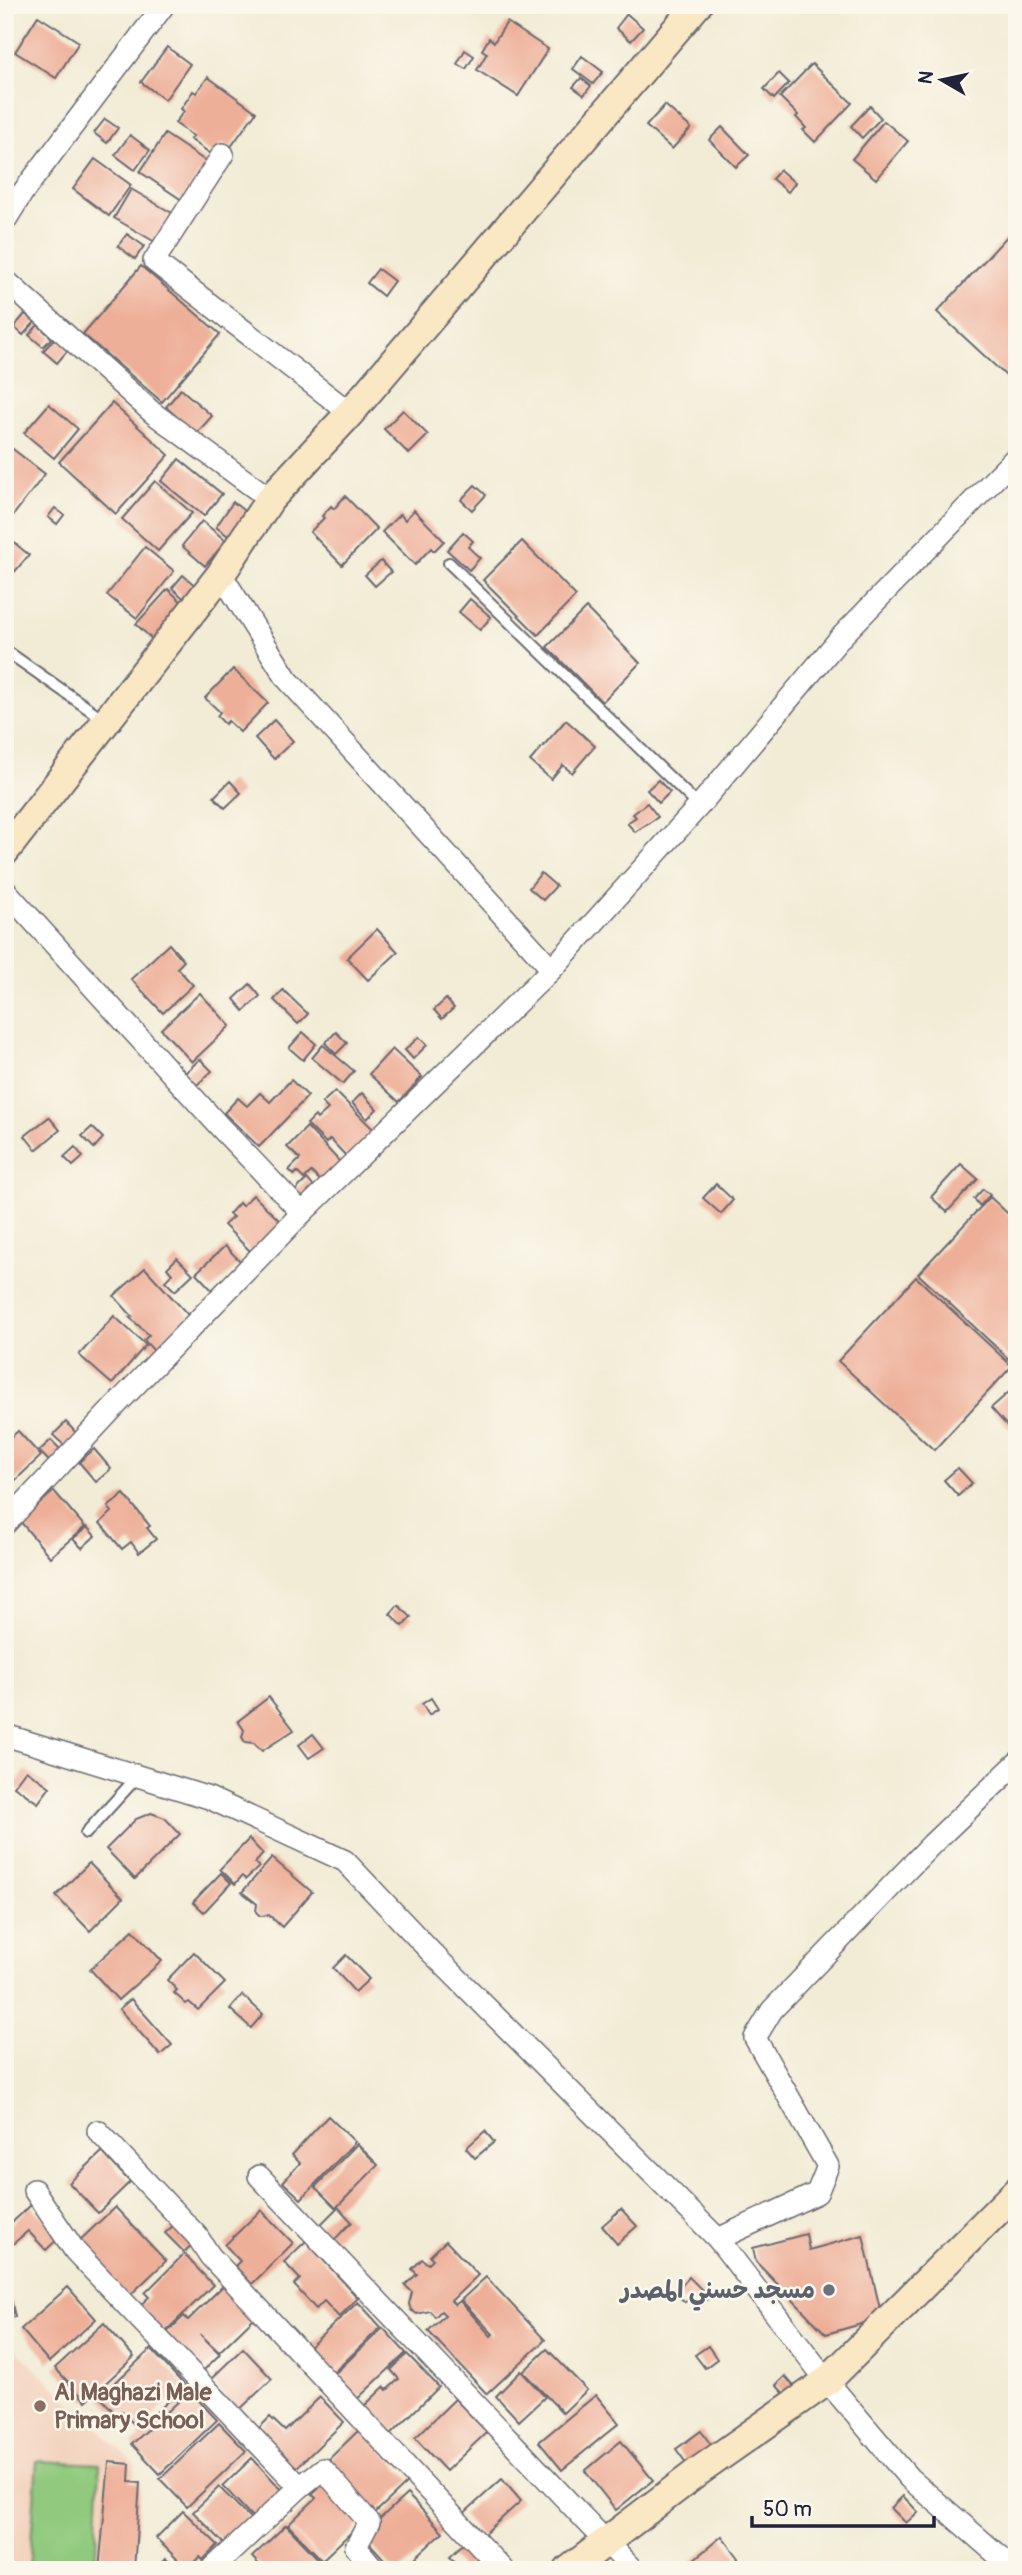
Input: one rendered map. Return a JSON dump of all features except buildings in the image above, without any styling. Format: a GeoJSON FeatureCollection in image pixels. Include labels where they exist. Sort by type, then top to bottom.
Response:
{"type":"FeatureCollection","features":[{"type":"Feature","properties":{"kind":"street"},"geometry":{"type":"LineString","coordinates":[[5,221],[23,192],[164,5]]}},
{"type":"Feature","properties":{"kind":"street"},"geometry":{"type":"LineString","coordinates":[[5,851],[221,574],[270,499],[350,413],[697,5]]}},
{"type":"Feature","properties":{"kind":"street"},"geometry":{"type":"LineString","coordinates":[[223,154],[154,261],[350,413]]}},
{"type":"Feature","properties":{"kind":"street"},"geometry":{"type":"LineString","coordinates":[[5,280],[153,414],[270,499]]}},
{"type":"Feature","properties":{"kind":"street"},"geometry":{"type":"LineString","coordinates":[[5,1524],[302,1213],[552,969],[699,806],[841,637],[1017,456]]}},
{"type":"Feature","properties":{"kind":"street"},"geometry":{"type":"LineString","coordinates":[[221,574],[287,679],[552,969]]}},
{"type":"Feature","properties":{"kind":"street"},"geometry":{"type":"LineString","coordinates":[[5,890],[220,1127],[302,1213]]}},
{"type":"Feature","properties":{"kind":"street"},"geometry":{"type":"LineString","coordinates":[[5,1735],[209,1798],[345,1861],[431,1952],[718,2239],[827,2381],[909,2478],[1015,2570]]}},
{"type":"Feature","properties":{"kind":"street"},"geometry":{"type":"LineString","coordinates":[[718,2239],[817,2193],[828,2166],[755,2038],[772,2010],[932,1844],[1017,1763]]}},
{"type":"Feature","properties":{"kind":"street"},"geometry":{"type":"LineString","coordinates":[[98,2131],[197,2236],[210,2256],[503,2570]]}},
{"type":"Feature","properties":{"kind":"street"},"geometry":{"type":"LineString","coordinates":[[259,2176],[633,2570]]}},
{"type":"Feature","properties":{"kind":"street"},"geometry":{"type":"LineString","coordinates":[[34,2190],[75,2251],[300,2487]]}},
{"type":"Feature","properties":{"kind":"street"},"geometry":{"type":"LineString","coordinates":[[569,2570],[605,2540],[827,2381],[1017,2191]]}},
{"type":"Feature","properties":{"kind":"street"},"geometry":{"type":"LineString","coordinates":[[211,2570],[323,2469],[369,2522],[356,2547],[375,2570]]}},
{"type":"Feature","properties":{"kind":"lane"},"geometry":{"type":"LineString","coordinates":[[449,564],[699,806]]}},
{"type":"Feature","properties":{"kind":"lane"},"geometry":{"type":"LineString","coordinates":[[5,650],[106,721]]}},
{"type":"Feature","properties":{"kind":"lane"},"geometry":{"type":"LineString","coordinates":[[86,1833],[137,1777]]}},
{"type":"Feature","properties":{"kind":"shaded area","name":"Al Maghazi Male Primary School"},"geometry":{"type":"Polygon","coordinates":[[[5,2347],[13,2347],[135,2464],[127,2570],[5,2570],[5,2347]]]}},
{"type":"Feature","properties":{"kind":"green space"},"geometry":{"type":"Polygon","coordinates":[[[37,2461],[100,2464],[95,2570],[29,2570],[37,2461]]]}},
{"type":"Feature","properties":{"kind":"place","name":"مسجد حسني المصدر"},"geometry":{"type":"Point","coordinates":[829,2290]}},
{"type":"Feature","properties":{"kind":"place","name":"Al Maghazi Male Primary School"},"geometry":{"type":"Point","coordinates":[40,2406]}}]}
